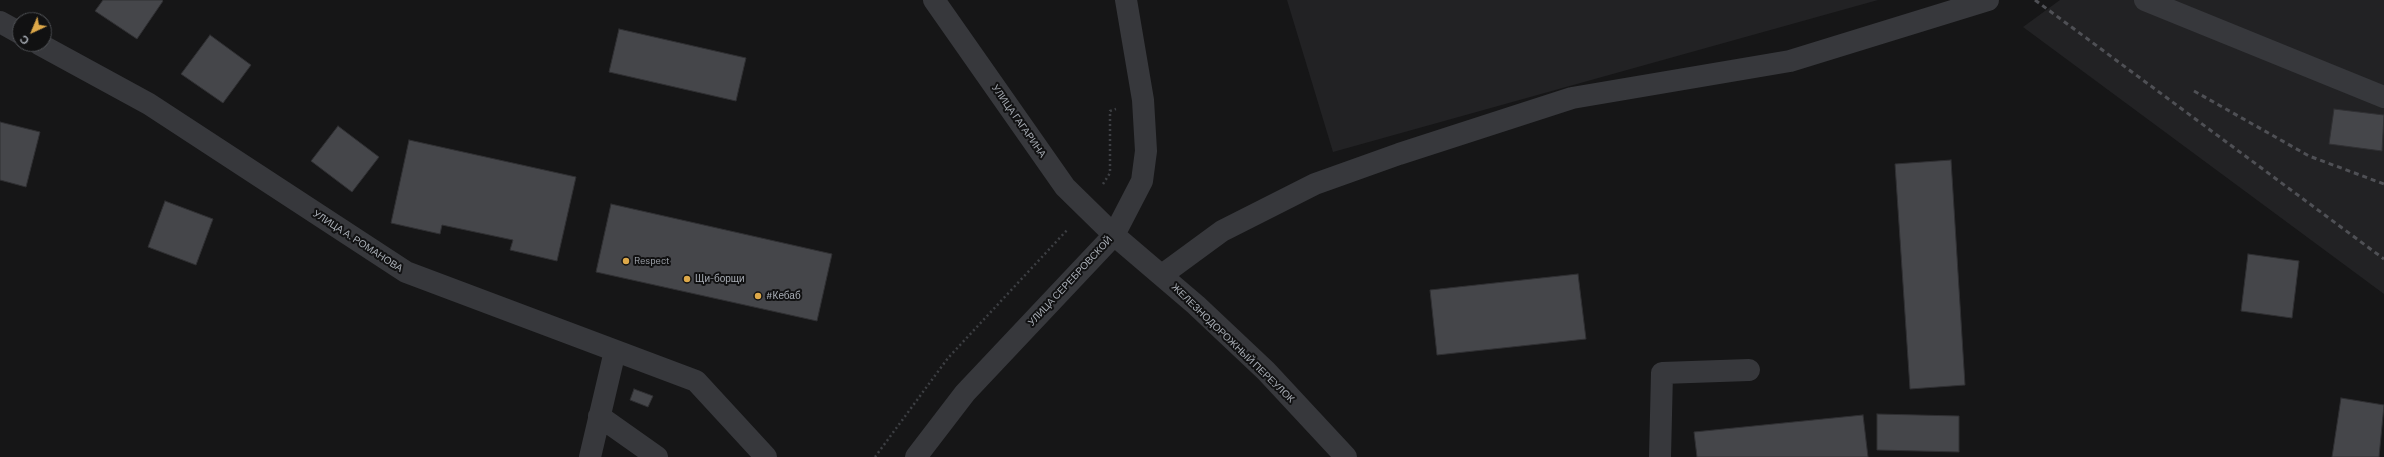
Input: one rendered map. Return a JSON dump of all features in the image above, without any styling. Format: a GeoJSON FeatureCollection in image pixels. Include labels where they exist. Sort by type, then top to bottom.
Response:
{"type":"FeatureCollection","features":[{"type":"Feature","properties":{"kind":"street","name":"УЛИЦА ГАГАРИНА"},"geometry":{"type":"LineString","coordinates":[[934,0],[1065,187],[1114,235]]}},
{"type":"Feature","properties":{"kind":"street","name":"УЛИЦА СЕРЕБРОВСКОЙ"},"geometry":{"type":"LineString","coordinates":[[916,457],[964,393],[1114,235],[1142,180],[1146,152],[1143,100],[1126,0]]}},
{"type":"Feature","properties":{"kind":"street"},"geometry":{"type":"LineString","coordinates":[[1162,275],[1222,231],[1315,184],[1399,154],[1572,98],[1790,61],[1988,0]]}},
{"type":"Feature","properties":{"kind":"street"},"geometry":{"type":"LineString","coordinates":[[2146,0],[2384,97]]}},
{"type":"Feature","properties":{"kind":"street"},"geometry":{"type":"LineString","coordinates":[[0,22],[12,29]]}},
{"type":"Feature","properties":{"kind":"street","name":"УЛИЦА А. РОМАНОВА"},"geometry":{"type":"LineString","coordinates":[[52,51],[149,104],[406,272],[696,381],[766,457]]}},
{"type":"Feature","properties":{"kind":"street","name":"ЖЕЛЕЗНОДОРОЖНЫЙ ПЕРЕУЛОК"},"geometry":{"type":"LineString","coordinates":[[1114,235],[1162,275],[1266,371],[1346,457]]}},
{"type":"Feature","properties":{"kind":"street"},"geometry":{"type":"LineString","coordinates":[[590,457],[615,351]]}},
{"type":"Feature","properties":{"kind":"street"},"geometry":{"type":"LineString","coordinates":[[1660,457],[1662,373],[1749,370]]}},
{"type":"Feature","properties":{"kind":"street"},"geometry":{"type":"LineString","coordinates":[[600,416],[657,457]]}},
{"type":"Feature","properties":{"kind":"path"},"geometry":{"type":"LineString","coordinates":[[875,457],[948,358],[1087,209],[1110,173],[1110,111],[1143,100]]}},
{"type":"Feature","properties":{"kind":"shaded area"},"geometry":{"type":"Polygon","coordinates":[[[1287,0],[1878,0],[1333,152],[1287,0]]]}},
{"type":"Feature","properties":{"kind":"shaded area"},"geometry":{"type":"Polygon","coordinates":[[[2060,0],[2384,0],[2384,294],[2023,27],[2060,0]]]}},
{"type":"Feature","properties":{"kind":"building"},"geometry":{"type":"Polygon","coordinates":[[[103,0],[163,1],[137,39],[95,11],[103,0]]]}},
{"type":"Feature","properties":{"kind":"building"},"geometry":{"type":"Polygon","coordinates":[[[619,29],[746,58],[736,101],[609,72],[619,29]]]}},
{"type":"Feature","properties":{"kind":"building"},"geometry":{"type":"Polygon","coordinates":[[[210,35],[251,65],[223,103],[181,74],[210,35]]]}},
{"type":"Feature","properties":{"kind":"building"},"geometry":{"type":"Polygon","coordinates":[[[2334,109],[2384,115],[2382,151],[2329,144],[2334,109]]]}},
{"type":"Feature","properties":{"kind":"building"},"geometry":{"type":"Polygon","coordinates":[[[0,122],[40,132],[26,187],[0,180],[0,122]]]}},
{"type":"Feature","properties":{"kind":"building"},"geometry":{"type":"Polygon","coordinates":[[[338,126],[379,157],[352,192],[311,161],[338,126]]]}},
{"type":"Feature","properties":{"kind":"building"},"geometry":{"type":"Polygon","coordinates":[[[409,140],[576,177],[557,261],[510,250],[513,240],[442,225],[440,234],[391,223],[409,140]]]}},
{"type":"Feature","properties":{"kind":"building"},"geometry":{"type":"Polygon","coordinates":[[[1951,160],[1965,385],[1910,389],[1895,164],[1951,160]]]}},
{"type":"Feature","properties":{"kind":"building"},"geometry":{"type":"Polygon","coordinates":[[[165,201],[213,219],[196,265],[148,247],[165,201]]]}},
{"type":"Feature","properties":{"kind":"building"},"geometry":{"type":"Polygon","coordinates":[[[611,204],[832,254],[817,321],[596,272],[611,204]]]}},
{"type":"Feature","properties":{"kind":"building"},"geometry":{"type":"Polygon","coordinates":[[[2248,254],[2299,261],[2292,318],[2241,311],[2248,254]]]}},
{"type":"Feature","properties":{"kind":"building"},"geometry":{"type":"Polygon","coordinates":[[[1578,274],[1586,339],[1437,355],[1430,290],[1578,274]]]}},
{"type":"Feature","properties":{"kind":"building"},"geometry":{"type":"Polygon","coordinates":[[[634,389],[653,396],[648,407],[630,400],[634,389]]]}},
{"type":"Feature","properties":{"kind":"building"},"geometry":{"type":"Polygon","coordinates":[[[2341,398],[2384,405],[2379,457],[2332,457],[2341,398]]]}},
{"type":"Feature","properties":{"kind":"building"},"geometry":{"type":"Polygon","coordinates":[[[1877,414],[1959,416],[1959,452],[1877,450],[1877,414]]]}},
{"type":"Feature","properties":{"kind":"building"},"geometry":{"type":"Polygon","coordinates":[[[1863,415],[1868,457],[1697,457],[1694,432],[1863,415]]]}},
{"type":"Feature","properties":{"kind":"railway"},"geometry":{"type":"LineString","coordinates":[[2035,0],[2384,259]]}},
{"type":"Feature","properties":{"kind":"railway"},"geometry":{"type":"LineString","coordinates":[[2194,91],[2309,156],[2384,184]]}},
{"type":"Feature","properties":{"kind":"place","name":"Respect"},"geometry":{"type":"Point","coordinates":[626,261]}},
{"type":"Feature","properties":{"kind":"place","name":"Щи-борщи"},"geometry":{"type":"Point","coordinates":[687,279]}},
{"type":"Feature","properties":{"kind":"place","name":"#Кебаб"},"geometry":{"type":"Point","coordinates":[758,296]}}]}
